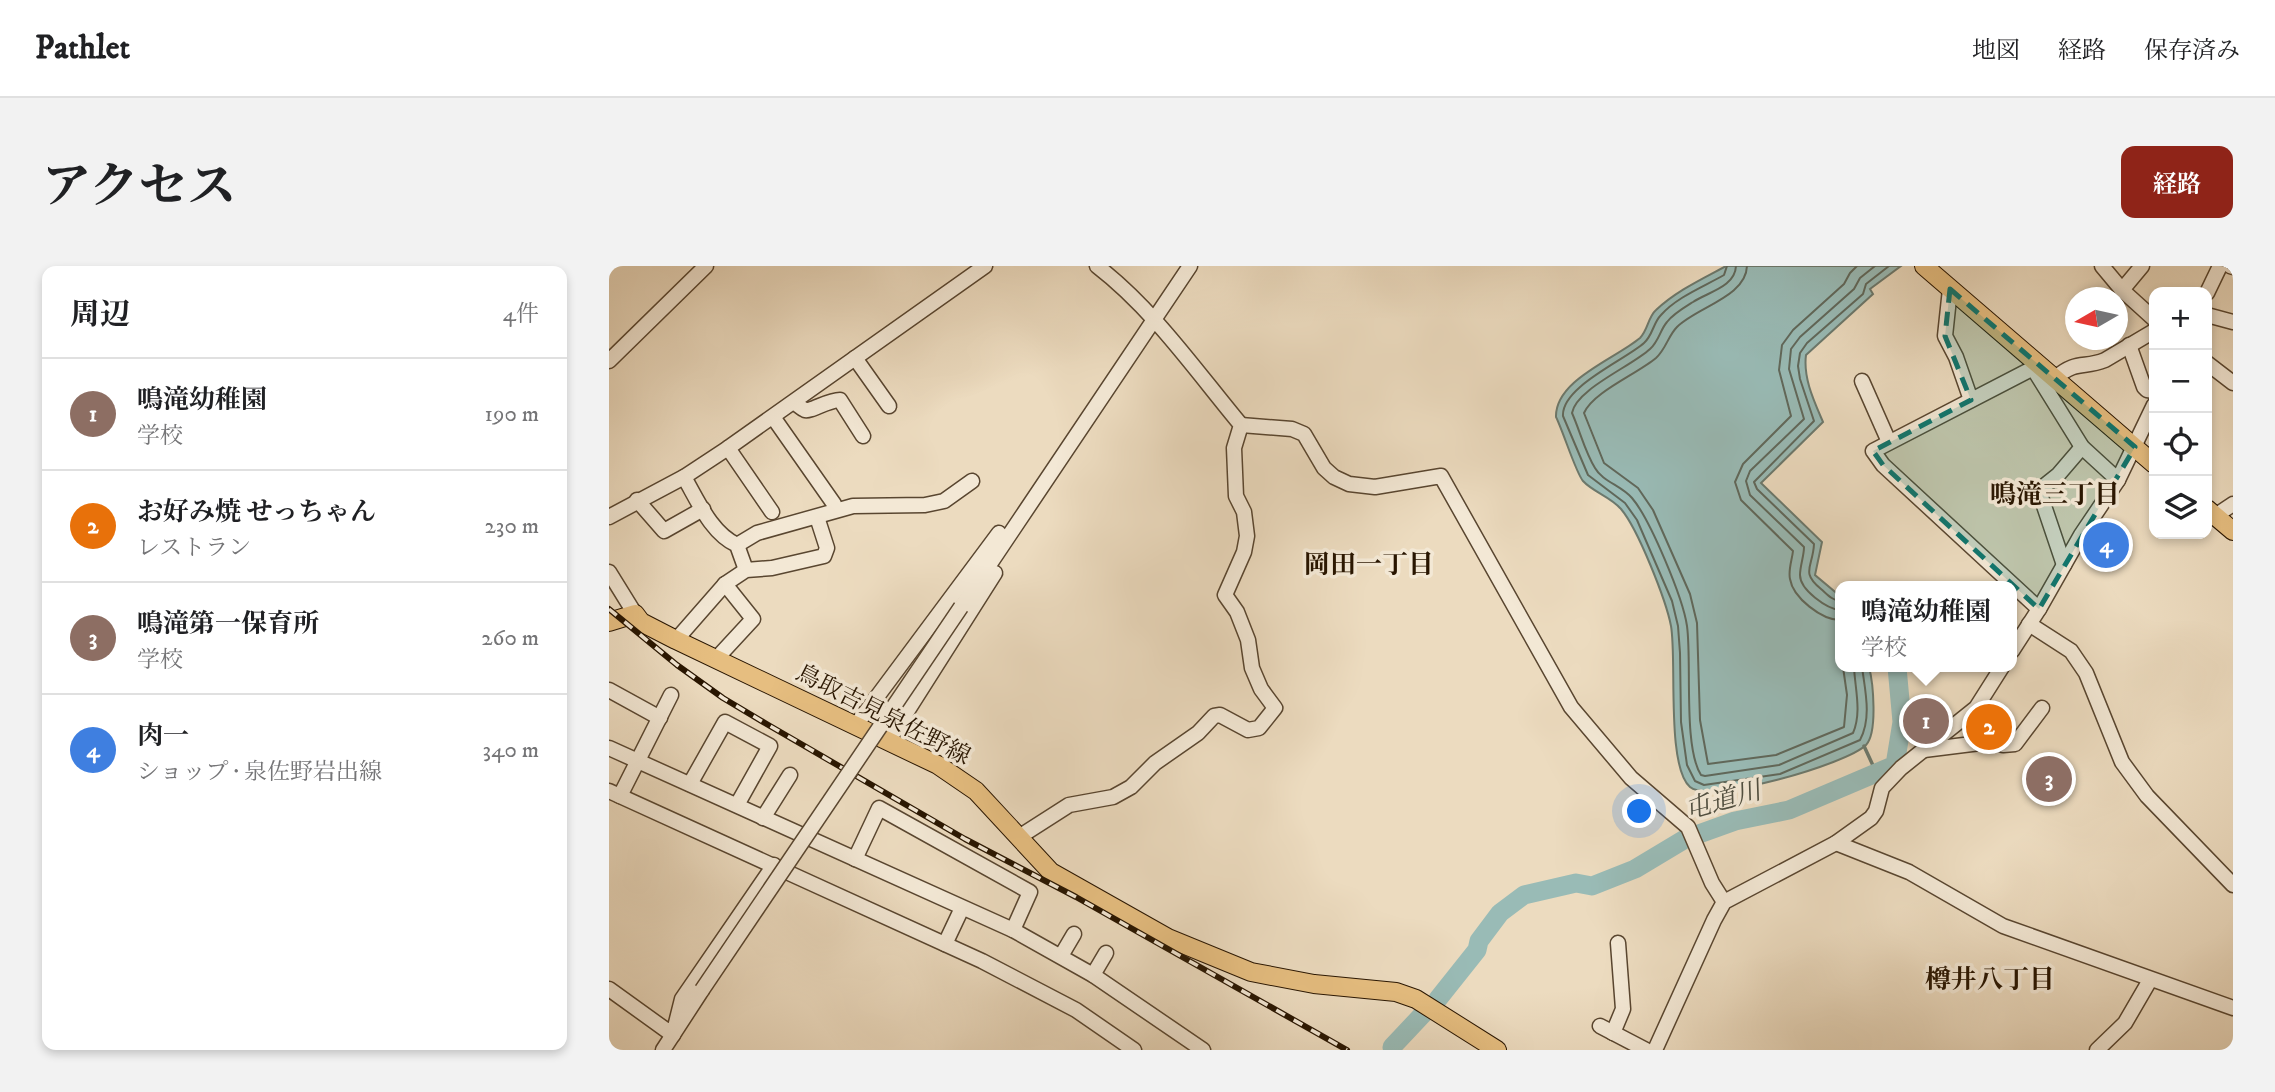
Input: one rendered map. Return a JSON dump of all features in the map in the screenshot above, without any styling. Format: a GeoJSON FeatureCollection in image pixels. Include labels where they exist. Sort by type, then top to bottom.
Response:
{"type":"FeatureCollection","features":[{"type":"Feature","properties":{"kind":"main road"},"geometry":{"type":"LineString","coordinates":[[1924,266],[2036,366],[2055,378],[2149,460]]}},
{"type":"Feature","properties":{"kind":"main road"},"geometry":{"type":"LineString","coordinates":[[2212,513],[2233,531]]}},
{"type":"Feature","properties":{"kind":"main road"},"geometry":{"type":"LineString","coordinates":[[609,622],[635,614]]}},
{"type":"Feature","properties":{"kind":"main road","name":"鳥取吉見泉佐野線"},"geometry":{"type":"LineString","coordinates":[[635,614],[641,622],[676,640],[938,765],[976,791],[1051,872],[1134,917],[1168,939],[1251,972],[1314,984],[1396,992],[1416,999],[1497,1050]]}},
{"type":"Feature","properties":{"kind":"street"},"geometry":{"type":"LineString","coordinates":[[609,361],[706,266]]}},
{"type":"Feature","properties":{"kind":"street"},"geometry":{"type":"LineString","coordinates":[[609,517],[684,477],[728,448],[985,266]]}},
{"type":"Feature","properties":{"kind":"street"},"geometry":{"type":"LineString","coordinates":[[1097,266],[1118,282],[1153,320],[1241,425],[1292,429],[1304,434],[1324,468],[1334,477],[1349,484],[1375,487],[1441,476],[1571,707],[1631,778],[1688,827],[1712,883],[1724,902]]}},
{"type":"Feature","properties":{"kind":"street"},"geometry":{"type":"LineString","coordinates":[[663,1050],[1190,266]]}},
{"type":"Feature","properties":{"kind":"street"},"geometry":{"type":"LineString","coordinates":[[2102,266],[2120,287]]}},
{"type":"Feature","properties":{"kind":"street"},"geometry":{"type":"LineString","coordinates":[[2124,287],[2141,266]]}},
{"type":"Feature","properties":{"kind":"street"},"geometry":{"type":"LineString","coordinates":[[2210,287],[2220,266]]}},
{"type":"Feature","properties":{"kind":"street"},"geometry":{"type":"LineString","coordinates":[[1950,289],[1945,336],[1956,357],[1971,400]]}},
{"type":"Feature","properties":{"kind":"street"},"geometry":{"type":"LineString","coordinates":[[2128,295],[2149,314]]}},
{"type":"Feature","properties":{"kind":"street"},"geometry":{"type":"LineString","coordinates":[[2212,316],[2233,322]]}},
{"type":"Feature","properties":{"kind":"street"},"geometry":{"type":"LineString","coordinates":[[2055,378],[2067,368],[2098,363],[2149,334]]}},
{"type":"Feature","properties":{"kind":"street"},"geometry":{"type":"LineString","coordinates":[[2129,345],[2144,387],[2149,390]]}},
{"type":"Feature","properties":{"kind":"street"},"geometry":{"type":"LineString","coordinates":[[855,358],[889,406]]}},
{"type":"Feature","properties":{"kind":"street"},"geometry":{"type":"LineString","coordinates":[[2009,581],[1883,464],[1873,451],[2036,366],[2082,447],[2118,480]]}},
{"type":"Feature","properties":{"kind":"street"},"geometry":{"type":"LineString","coordinates":[[2212,367],[2233,383]]}},
{"type":"Feature","properties":{"kind":"street"},"geometry":{"type":"LineString","coordinates":[[1862,381],[1888,442]]}},
{"type":"Feature","properties":{"kind":"street"},"geometry":{"type":"LineString","coordinates":[[795,402],[810,411],[830,400],[840,400],[863,436]]}},
{"type":"Feature","properties":{"kind":"street"},"geometry":{"type":"LineString","coordinates":[[2017,644],[2081,535],[2118,480],[2150,413]]}},
{"type":"Feature","properties":{"kind":"street"},"geometry":{"type":"LineString","coordinates":[[773,417],[834,504]]}},
{"type":"Feature","properties":{"kind":"street"},"geometry":{"type":"LineString","coordinates":[[1019,837],[1069,805],[1113,797],[1131,787],[1155,763],[1198,733],[1214,716],[1220,715],[1248,730],[1259,727],[1275,708],[1261,690],[1252,668],[1248,640],[1237,612],[1225,595],[1244,552],[1247,536],[1244,512],[1236,496],[1234,448],[1241,425]]}},
{"type":"Feature","properties":{"kind":"street"},"geometry":{"type":"LineString","coordinates":[[2064,565],[2041,494],[2043,487],[2058,475],[2082,447]]}},
{"type":"Feature","properties":{"kind":"street"},"geometry":{"type":"LineString","coordinates":[[728,448],[772,512]]}},
{"type":"Feature","properties":{"kind":"street"},"geometry":{"type":"LineString","coordinates":[[684,477],[717,531],[737,545],[746,570]]}},
{"type":"Feature","properties":{"kind":"street"},"geometry":{"type":"LineString","coordinates":[[737,545],[757,533],[853,506],[925,505],[944,500],[972,481]]}},
{"type":"Feature","properties":{"kind":"street"},"geometry":{"type":"LineString","coordinates":[[637,500],[664,531],[703,509]]}},
{"type":"Feature","properties":{"kind":"street"},"geometry":{"type":"LineString","coordinates":[[2212,512],[2233,504]]}},
{"type":"Feature","properties":{"kind":"street"},"geometry":{"type":"LineString","coordinates":[[856,725],[1002,529],[1024,512]]}},
{"type":"Feature","properties":{"kind":"street"},"geometry":{"type":"LineString","coordinates":[[889,740],[1014,542],[1024,512]]}},
{"type":"Feature","properties":{"kind":"street"},"geometry":{"type":"LineString","coordinates":[[676,640],[725,584],[746,570],[772,568],[824,556],[827,548],[817,517]]}},
{"type":"Feature","properties":{"kind":"street"},"geometry":{"type":"LineString","coordinates":[[609,572],[635,614]]}},
{"type":"Feature","properties":{"kind":"street"},"geometry":{"type":"LineString","coordinates":[[716,659],[753,619],[725,584]]}},
{"type":"Feature","properties":{"kind":"street"},"geometry":{"type":"LineString","coordinates":[[2017,589],[2039,609]]}},
{"type":"Feature","properties":{"kind":"street"},"geometry":{"type":"LineString","coordinates":[[2029,624],[2071,651],[2086,673],[2122,762],[2147,796],[2233,885]]}},
{"type":"Feature","properties":{"kind":"street"},"geometry":{"type":"LineString","coordinates":[[1655,1050],[1724,902],[1836,843],[1871,818],[1876,811],[1882,788],[1901,768],[1976,708],[1999,672]]}},
{"type":"Feature","properties":{"kind":"street"},"geometry":{"type":"LineString","coordinates":[[609,690],[660,718]]}},
{"type":"Feature","properties":{"kind":"street"},"geometry":{"type":"LineString","coordinates":[[671,695],[638,761],[615,793],[946,944],[1076,1010],[1134,1050]]}},
{"type":"Feature","properties":{"kind":"street"},"geometry":{"type":"LineString","coordinates":[[1924,750],[1996,741],[2003,745],[2015,744],[2042,708]]}},
{"type":"Feature","properties":{"kind":"street"},"geometry":{"type":"LineString","coordinates":[[690,784],[725,722],[770,746],[737,805]]}},
{"type":"Feature","properties":{"kind":"street"},"geometry":{"type":"LineString","coordinates":[[609,748],[1013,930],[1093,975],[1203,1050]]}},
{"type":"Feature","properties":{"kind":"street"},"geometry":{"type":"LineString","coordinates":[[763,818],[790,775]]}},
{"type":"Feature","properties":{"kind":"street"},"geometry":{"type":"LineString","coordinates":[[855,859],[879,808],[1030,892],[1013,930]]}},
{"type":"Feature","properties":{"kind":"street"},"geometry":{"type":"LineString","coordinates":[[1836,843],[1909,873],[2003,926],[2233,1008]]}},
{"type":"Feature","properties":{"kind":"street"},"geometry":{"type":"LineString","coordinates":[[673,1035],[682,999],[774,865]]}},
{"type":"Feature","properties":{"kind":"street"},"geometry":{"type":"LineString","coordinates":[[946,944],[962,908]]}},
{"type":"Feature","properties":{"kind":"street"},"geometry":{"type":"LineString","coordinates":[[1061,957],[1074,934]]}},
{"type":"Feature","properties":{"kind":"street"},"geometry":{"type":"LineString","coordinates":[[1613,1033],[1623,1009],[1618,943]]}},
{"type":"Feature","properties":{"kind":"street"},"geometry":{"type":"LineString","coordinates":[[1093,975],[1106,953]]}},
{"type":"Feature","properties":{"kind":"street"},"geometry":{"type":"LineString","coordinates":[[2097,1050],[2125,1023],[2150,980]]}},
{"type":"Feature","properties":{"kind":"street"},"geometry":{"type":"LineString","coordinates":[[609,989],[673,1035]]}},
{"type":"Feature","properties":{"kind":"street"},"geometry":{"type":"LineString","coordinates":[[1600,1027],[1646,1050]]}},
{"type":"Feature","properties":{"kind":"highlighted area"},"geometry":{"type":"Polygon","coordinates":[[[1950,289],[2135,447],[2039,609],[1883,465],[1873,451],[1971,400],[1945,336],[1950,289]]]}},
{"type":"Feature","properties":{"kind":"water"},"geometry":{"type":"Polygon","coordinates":[[[1726,266],[1901,266],[1870,289],[1873,294],[1806,355],[1808,381],[1823,422],[1761,483],[1822,542],[1815,575],[1835,592],[1835,672],[1870,672],[1874,707],[1870,739],[1854,753],[1807,771],[1749,786],[1703,791],[1690,787],[1678,758],[1673,642],[1668,614],[1657,583],[1643,548],[1621,509],[1580,477],[1556,417],[1558,404],[1576,381],[1640,338],[1653,313],[1689,286],[1726,266]]]}},
{"type":"Feature","properties":{"kind":"waterway","name":"屯道川"},"geometry":{"type":"LineString","coordinates":[[1438,999],[1477,950],[1479,941],[1500,913],[1524,895],[1576,883],[1592,886],[1635,869],[1685,839],[1735,821],[1789,810],[1895,765],[1902,722],[1897,672]]}},
{"type":"Feature","properties":{"kind":"waterway"},"geometry":{"type":"LineString","coordinates":[[1864,746],[1876,772]]}},
{"type":"Feature","properties":{"kind":"waterway","name":"屯道川"},"geometry":{"type":"LineString","coordinates":[[1392,1047],[1424,1013]]}},
{"type":"Feature","properties":{"kind":"railway"},"geometry":{"type":"LineString","coordinates":[[609,609],[677,665],[723,698],[965,839],[1076,897],[1347,1050]]}},
{"type":"Feature","properties":{"kind":"place","name":"肉一"},"geometry":{"type":"Point","coordinates":[2106,545]}},
{"type":"Feature","properties":{"kind":"place","name":"鳴滝幼稚園"},"geometry":{"type":"Point","coordinates":[1926,721]}},
{"type":"Feature","properties":{"kind":"place","name":"お好み焼 せっちゃん"},"geometry":{"type":"Point","coordinates":[1989,727]}},
{"type":"Feature","properties":{"kind":"place","name":"鳴滝第一保育所"},"geometry":{"type":"Point","coordinates":[2049,779]}},
{"type":"Feature","properties":{"kind":"district","name":"鳴滝三丁目"},"geometry":{"type":"Point","coordinates":[2055,495]}},
{"type":"Feature","properties":{"kind":"district","name":"岡田一丁目"},"geometry":{"type":"Point","coordinates":[1369,565]}},
{"type":"Feature","properties":{"kind":"district","name":"樽井八丁目"},"geometry":{"type":"Point","coordinates":[1990,980]}}]}
